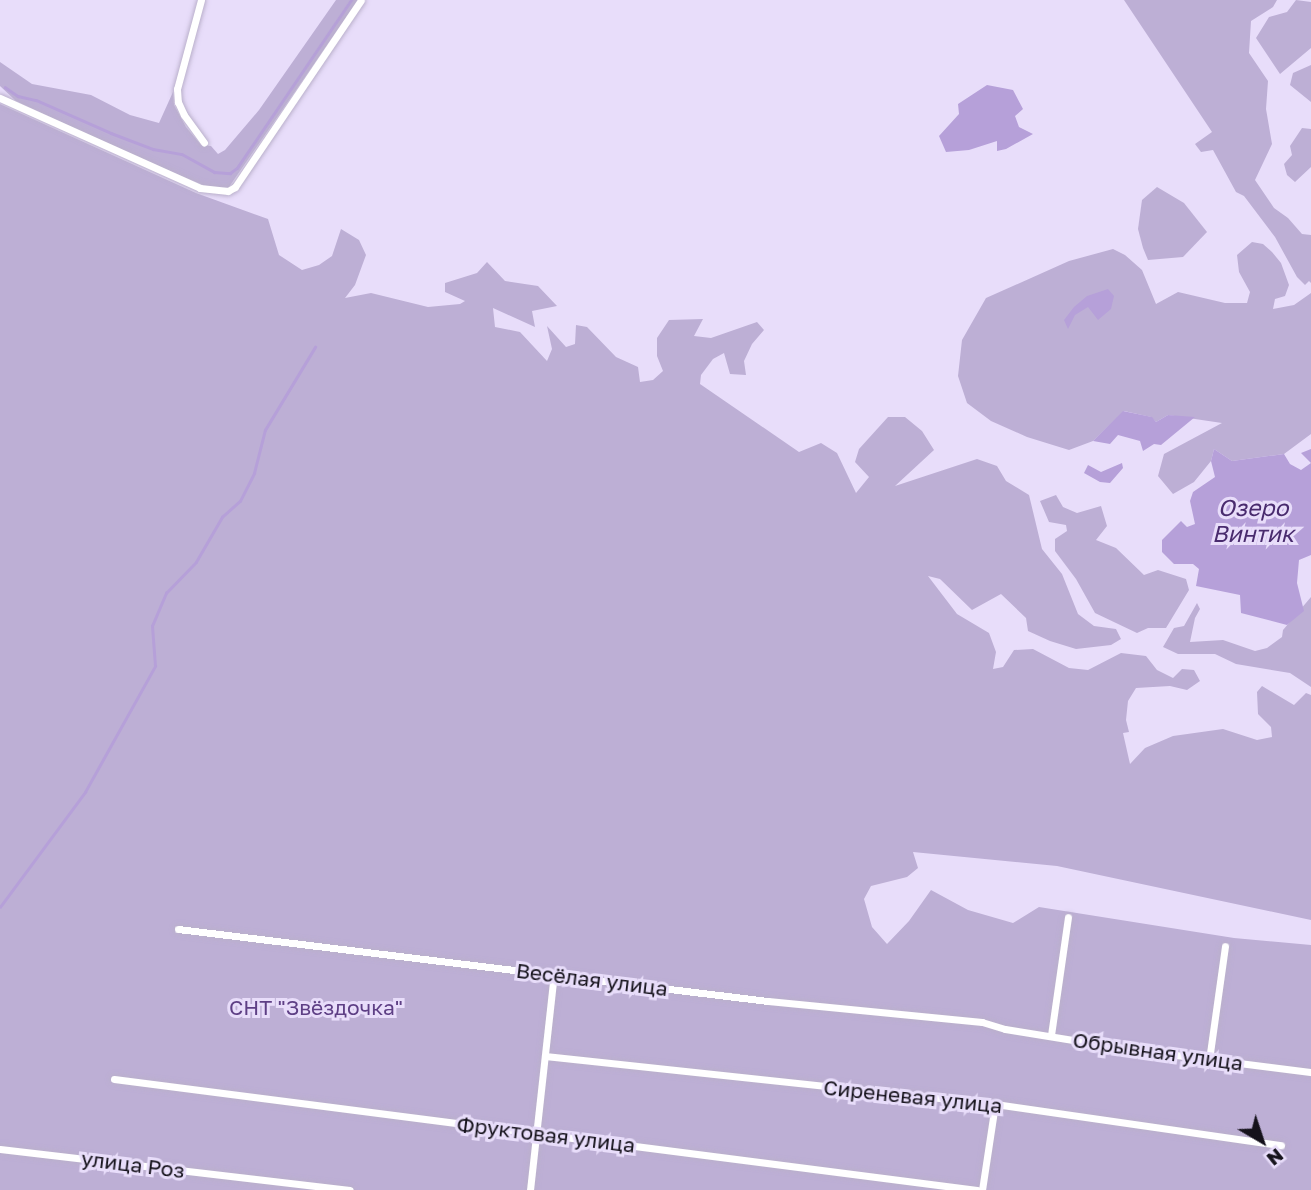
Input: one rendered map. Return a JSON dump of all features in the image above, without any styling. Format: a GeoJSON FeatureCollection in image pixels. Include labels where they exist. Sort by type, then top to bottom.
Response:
{"type":"FeatureCollection","features":[{"type":"Feature","properties":{"kind":"street"},"geometry":{"type":"LineString","coordinates":[[201,0],[177,89],[184,115],[204,143]]}},
{"type":"Feature","properties":{"kind":"street"},"geometry":{"type":"LineString","coordinates":[[0,97],[200,188],[228,191],[235,187],[362,0]]}},
{"type":"Feature","properties":{"kind":"street"},"geometry":{"type":"LineString","coordinates":[[1051,1035],[1068,917]]}},
{"type":"Feature","properties":{"kind":"street","name":"Весёлая улица"},"geometry":{"type":"LineString","coordinates":[[178,929],[768,1001],[982,1022],[1005,1029]]}},
{"type":"Feature","properties":{"kind":"street"},"geometry":{"type":"LineString","coordinates":[[1209,1060],[1225,946]]}},
{"type":"Feature","properties":{"kind":"street"},"geometry":{"type":"LineString","coordinates":[[530,1190],[554,974]]}},
{"type":"Feature","properties":{"kind":"street","name":"Обрывная улица"},"geometry":{"type":"LineString","coordinates":[[1005,1029],[1209,1060],[1311,1072]]}},
{"type":"Feature","properties":{"kind":"street","name":"Сиреневая улица"},"geometry":{"type":"LineString","coordinates":[[545,1056],[995,1104],[1281,1145]]}},
{"type":"Feature","properties":{"kind":"street","name":"Фруктовая улица"},"geometry":{"type":"LineString","coordinates":[[114,1079],[977,1190]]}},
{"type":"Feature","properties":{"kind":"street"},"geometry":{"type":"LineString","coordinates":[[982,1190],[995,1104]]}},
{"type":"Feature","properties":{"kind":"street","name":"улица Роз"},"geometry":{"type":"LineString","coordinates":[[0,1149],[350,1190]]}},
{"type":"Feature","properties":{"kind":"green space"},"geometry":{"type":"Polygon","coordinates":[[[336,0],[358,0],[229,187],[213,189],[140,159],[16,101],[0,86],[0,62],[32,84],[91,95],[130,115],[159,123],[173,92],[174,105],[186,127],[201,145],[211,146],[218,154],[225,150],[259,110],[336,0]]]}},
{"type":"Feature","properties":{"kind":"green space"},"geometry":{"type":"Polygon","coordinates":[[[1124,0],[1277,0],[1273,7],[1251,21],[1249,53],[1268,81],[1266,109],[1272,144],[1255,180],[1274,208],[1288,218],[1302,234],[1311,235],[1311,283],[1309,281],[1305,285],[1297,277],[1275,237],[1244,196],[1236,192],[1213,150],[1201,152],[1195,144],[1212,132],[1124,0]]]}},
{"type":"Feature","properties":{"kind":"green space"},"geometry":{"type":"Polygon","coordinates":[[[1296,0],[1311,2],[1311,48],[1280,74],[1256,38],[1269,17],[1287,12],[1296,0]]]}},
{"type":"Feature","properties":{"kind":"green space"},"geometry":{"type":"Polygon","coordinates":[[[1311,65],[1311,102],[1290,85],[1293,73],[1311,65]]]}},
{"type":"Feature","properties":{"kind":"green space","name":"СНТ \"Звёздочка\""},"geometry":{"type":"Polygon","coordinates":[[[0,104],[196,193],[268,219],[279,255],[302,270],[319,265],[332,256],[341,229],[359,240],[366,255],[355,285],[345,298],[371,293],[428,307],[460,304],[465,301],[445,292],[445,283],[477,273],[487,262],[505,281],[538,286],[557,306],[532,311],[535,327],[493,308],[495,327],[520,332],[547,361],[552,349],[547,326],[566,347],[575,344],[576,325],[587,327],[616,357],[638,367],[640,382],[653,380],[663,371],[657,356],[657,338],[669,320],[703,319],[694,336],[711,338],[757,322],[764,330],[752,344],[744,361],[746,375],[730,374],[724,353],[713,359],[701,375],[700,384],[799,452],[821,443],[837,453],[856,493],[869,477],[855,462],[859,449],[888,417],[905,417],[922,431],[934,450],[895,486],[977,459],[997,466],[1006,481],[1029,495],[1042,549],[1062,574],[1078,614],[1094,626],[1116,629],[1121,639],[1111,645],[1076,649],[1050,641],[1028,631],[1026,618],[1001,594],[972,610],[940,579],[928,576],[957,614],[989,633],[996,652],[993,669],[1003,667],[1014,650],[1033,649],[1069,668],[1088,670],[1121,653],[1146,656],[1157,670],[1173,678],[1182,669],[1194,670],[1200,681],[1187,690],[1170,686],[1136,688],[1128,701],[1126,720],[1129,732],[1123,733],[1130,764],[1145,748],[1173,736],[1223,729],[1257,740],[1272,737],[1271,727],[1258,714],[1257,692],[1262,686],[1294,705],[1306,693],[1311,695],[1311,920],[1057,866],[913,852],[918,868],[907,877],[871,886],[864,899],[872,927],[887,944],[909,921],[931,890],[968,910],[1013,923],[1039,907],[1234,938],[1311,945],[1311,1190],[0,1190],[0,104]]]}},
{"type":"Feature","properties":{"kind":"green space"},"geometry":{"type":"Polygon","coordinates":[[[1302,128],[1311,129],[1311,167],[1295,182],[1287,175],[1284,164],[1292,155],[1290,146],[1302,128]]]}},
{"type":"Feature","properties":{"kind":"green space"},"geometry":{"type":"Polygon","coordinates":[[[1157,187],[1184,203],[1207,232],[1183,257],[1148,260],[1143,248],[1138,229],[1142,200],[1157,187]]]}},
{"type":"Feature","properties":{"kind":"green space"},"geometry":{"type":"Polygon","coordinates":[[[1252,242],[1263,244],[1272,252],[1281,263],[1289,285],[1285,296],[1275,299],[1273,309],[1294,305],[1311,293],[1311,434],[1284,454],[1232,461],[1214,449],[1211,461],[1194,482],[1173,494],[1158,476],[1164,454],[1222,423],[1168,415],[1156,422],[1151,417],[1124,411],[1093,441],[1069,450],[1027,437],[991,421],[967,403],[958,376],[962,340],[986,298],[1069,261],[1113,249],[1125,255],[1142,270],[1156,304],[1178,292],[1225,303],[1247,303],[1250,292],[1239,272],[1237,255],[1252,242]]]}},
{"type":"Feature","properties":{"kind":"green space"},"geometry":{"type":"Polygon","coordinates":[[[1056,495],[1063,507],[1077,513],[1101,506],[1107,526],[1096,540],[1116,548],[1144,575],[1158,570],[1186,579],[1189,590],[1166,628],[1148,628],[1137,633],[1095,613],[1076,579],[1055,551],[1055,539],[1067,531],[1066,525],[1049,522],[1040,501],[1056,495]]]}},
{"type":"Feature","properties":{"kind":"green space"},"geometry":{"type":"Polygon","coordinates":[[[1311,597],[1311,687],[1290,673],[1236,664],[1215,654],[1178,654],[1163,647],[1174,628],[1184,626],[1197,603],[1200,609],[1195,618],[1190,642],[1223,640],[1255,651],[1267,648],[1282,637],[1283,630],[1311,597]]]}},
{"type":"Feature","properties":{"kind":"water"},"geometry":{"type":"Polygon","coordinates":[[[987,85],[1013,90],[1023,109],[1015,116],[1019,127],[1033,134],[997,151],[997,141],[969,150],[946,152],[939,136],[959,114],[958,104],[987,85]]]}},
{"type":"Feature","properties":{"kind":"water"},"geometry":{"type":"Polygon","coordinates":[[[1108,289],[1114,296],[1111,309],[1098,320],[1088,307],[1075,315],[1068,329],[1064,320],[1074,307],[1087,296],[1108,289]]]}},
{"type":"Feature","properties":{"kind":"water"},"geometry":{"type":"Polygon","coordinates":[[[1123,411],[1152,417],[1156,422],[1168,415],[1195,417],[1161,445],[1154,444],[1143,451],[1140,441],[1118,435],[1110,444],[1093,441],[1123,411]]]}},
{"type":"Feature","properties":{"kind":"water","name":"Озеро Винтик"},"geometry":{"type":"Polygon","coordinates":[[[1214,449],[1232,461],[1284,454],[1290,464],[1301,470],[1311,463],[1311,555],[1299,560],[1297,583],[1304,611],[1287,625],[1241,613],[1240,595],[1196,586],[1199,569],[1193,564],[1174,564],[1162,552],[1162,540],[1181,521],[1187,527],[1195,524],[1190,501],[1193,492],[1215,477],[1211,461],[1214,449]]]}},
{"type":"Feature","properties":{"kind":"water"},"geometry":{"type":"Polygon","coordinates":[[[1311,449],[1311,463],[1301,453],[1311,449]]]}},
{"type":"Feature","properties":{"kind":"water"},"geometry":{"type":"Polygon","coordinates":[[[1122,463],[1123,468],[1110,483],[1100,482],[1084,473],[1088,465],[1101,472],[1122,463]]]}},
{"type":"Feature","properties":{"kind":"waterway"},"geometry":{"type":"LineString","coordinates":[[5,87],[18,96],[36,100],[111,133],[153,149],[182,154],[214,172],[230,173],[237,168],[351,0]]}},
{"type":"Feature","properties":{"kind":"waterway"},"geometry":{"type":"LineString","coordinates":[[0,907],[85,792],[155,666],[152,626],[166,593],[196,562],[222,517],[240,501],[254,473],[265,430],[315,347]]}}]}
